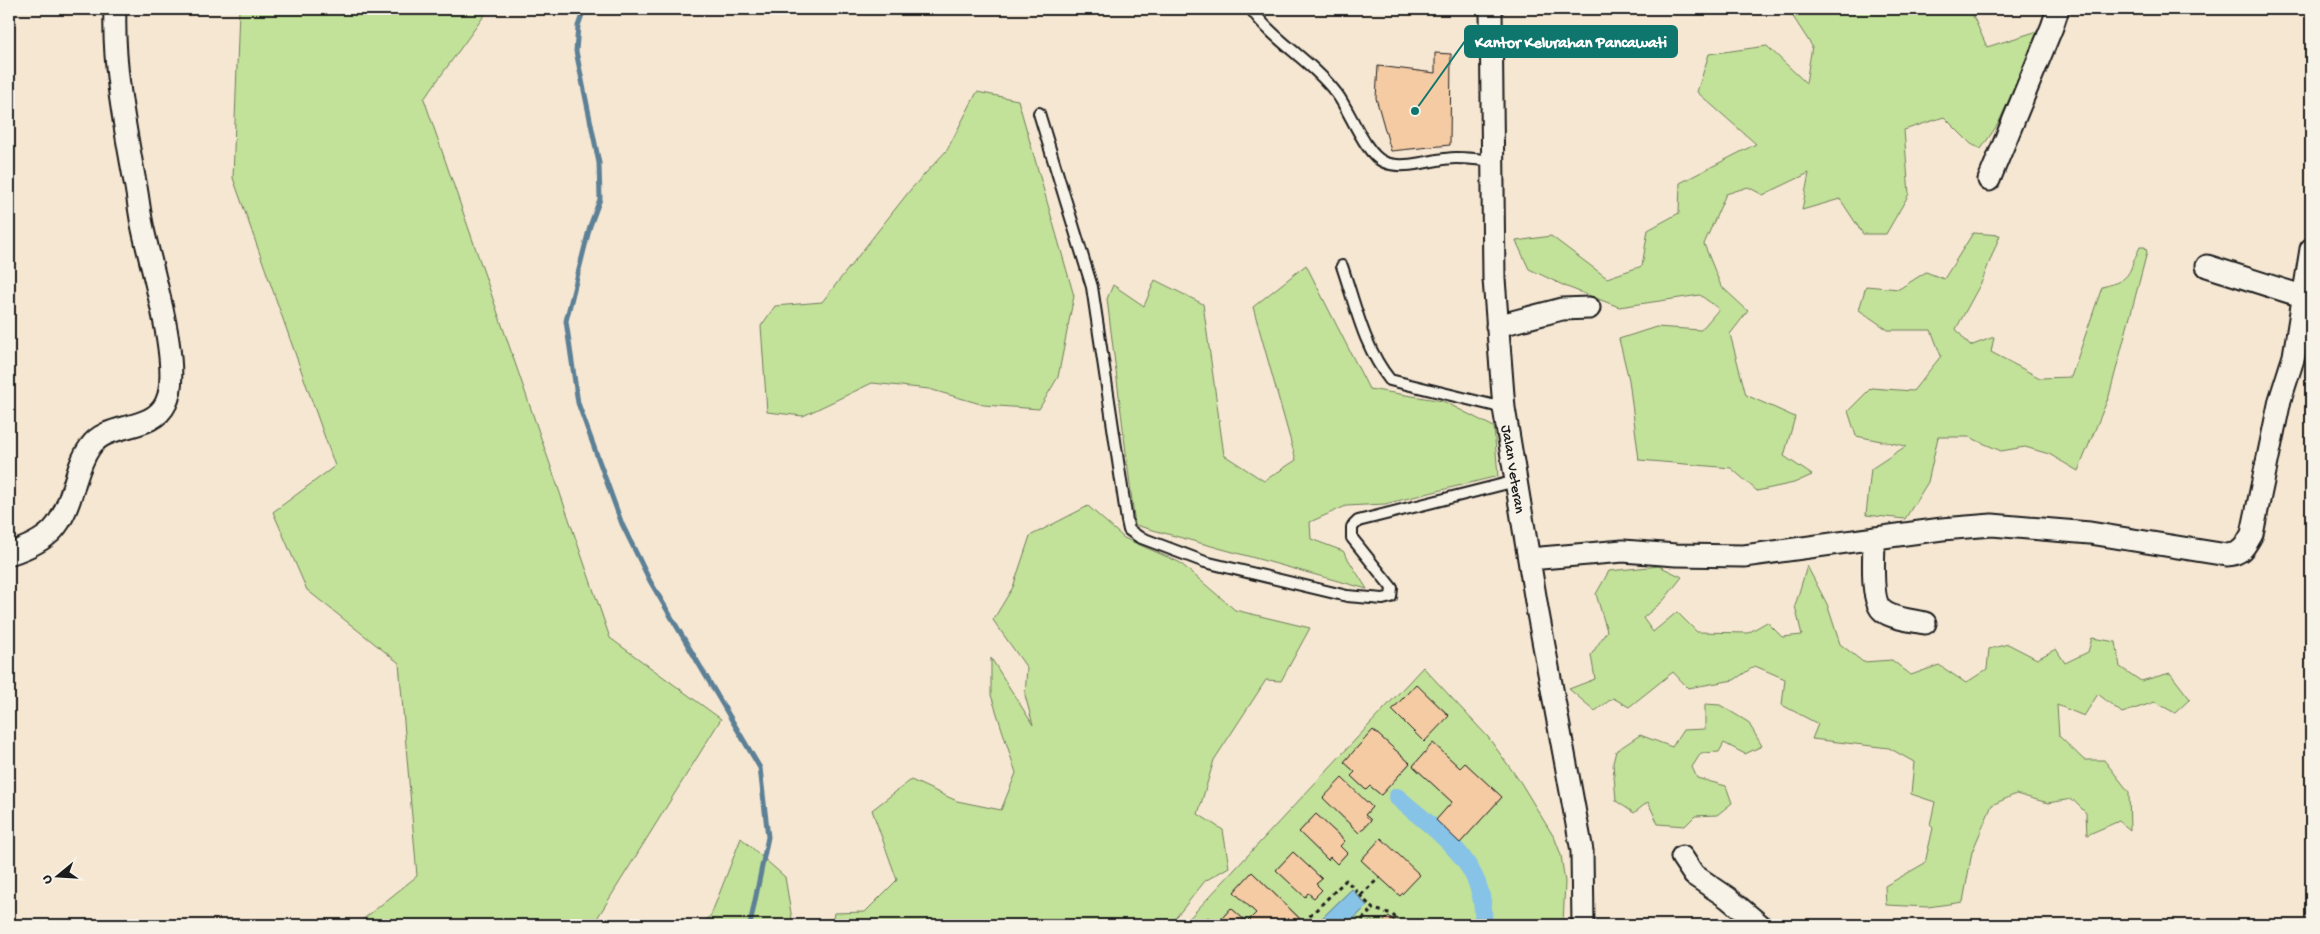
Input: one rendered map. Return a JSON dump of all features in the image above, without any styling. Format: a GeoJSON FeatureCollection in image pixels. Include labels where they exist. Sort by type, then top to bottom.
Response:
{"type":"FeatureCollection","features":[{"type":"Feature","properties":{"kind":"street"},"geometry":{"type":"LineString","coordinates":[[9,554],[29,546],[54,532],[66,510],[82,461],[90,446],[100,438],[142,423],[160,413],[170,392],[170,368],[164,315],[143,230],[124,129],[116,45],[115,9]]}},
{"type":"Feature","properties":{"kind":"street","name":"Jalan Veteran"},"geometry":{"type":"LineString","coordinates":[[1491,9],[1494,279],[1504,408],[1529,559],[1582,851],[1583,925]]}},
{"type":"Feature","properties":{"kind":"street"},"geometry":{"type":"LineString","coordinates":[[1989,180],[2058,9]]}},
{"type":"Feature","properties":{"kind":"street"},"geometry":{"type":"LineString","coordinates":[[1529,559],[1622,551],[1676,555],[1744,556],[1874,538],[1992,525],[2090,533],[2227,555],[2242,550],[2252,534],[2280,400],[2294,356],[2311,250]]}},
{"type":"Feature","properties":{"kind":"street"},"geometry":{"type":"LineString","coordinates":[[2207,266],[2305,296]]}},
{"type":"Feature","properties":{"kind":"street"},"geometry":{"type":"LineString","coordinates":[[1498,326],[1562,309],[1589,308]]}},
{"type":"Feature","properties":{"kind":"street"},"geometry":{"type":"LineString","coordinates":[[1874,538],[1875,594],[1877,605],[1886,613],[1925,623]]}},
{"type":"Feature","properties":{"kind":"street"},"geometry":{"type":"LineString","coordinates":[[1682,857],[1694,875],[1728,898],[1760,925]]}},
{"type":"Feature","properties":{"kind":"lane"},"geometry":{"type":"LineString","coordinates":[[1251,9],[1261,23],[1321,75],[1338,95],[1374,155],[1384,162],[1415,164],[1455,158],[1494,160]]}},
{"type":"Feature","properties":{"kind":"lane"},"geometry":{"type":"LineString","coordinates":[[1039,113],[1092,287],[1129,530],[1139,537],[1204,562],[1347,596],[1382,599],[1391,596],[1392,588],[1352,538],[1352,527],[1358,521],[1516,481]]}},
{"type":"Feature","properties":{"kind":"lane"},"geometry":{"type":"LineString","coordinates":[[1342,266],[1370,346],[1379,366],[1390,380],[1504,408]]}},
{"type":"Feature","properties":{"kind":"path"},"geometry":{"type":"LineString","coordinates":[[1361,896],[1380,877]]}},
{"type":"Feature","properties":{"kind":"path"},"geometry":{"type":"LineString","coordinates":[[1304,922],[1346,880],[1374,908],[1392,914],[1402,925]]}},
{"type":"Feature","properties":{"kind":"path"},"geometry":{"type":"LineString","coordinates":[[1356,925],[1374,908]]}},
{"type":"Feature","properties":{"kind":"green space"},"geometry":{"type":"Polygon","coordinates":[[[239,9],[489,9],[424,99],[610,638],[721,719],[593,925],[356,925],[417,876],[399,663],[307,590],[273,512],[335,466],[233,178],[239,9]]]}},
{"type":"Feature","properties":{"kind":"green space"},"geometry":{"type":"Polygon","coordinates":[[[1788,9],[1970,9],[1987,47],[2041,30],[1998,124],[1981,149],[1971,144],[1944,117],[1904,130],[1909,194],[1886,234],[1863,234],[1840,199],[1802,210],[1809,173],[1763,195],[1748,187],[1726,194],[1704,244],[1721,286],[1748,311],[1730,334],[1746,395],[1795,417],[1784,456],[1812,475],[1794,483],[1757,491],[1731,468],[1639,460],[1629,380],[1619,339],[1656,327],[1701,330],[1719,309],[1700,295],[1619,307],[1567,287],[1529,269],[1516,241],[1551,236],[1607,278],[1642,266],[1648,230],[1679,213],[1680,183],[1756,144],[1697,92],[1709,54],[1767,46],[1806,83],[1812,46],[1788,9]]]}},
{"type":"Feature","properties":{"kind":"green space"},"geometry":{"type":"Polygon","coordinates":[[[977,92],[1018,100],[1074,296],[1058,377],[1039,409],[984,405],[929,389],[872,383],[803,416],[767,412],[761,326],[775,306],[822,302],[911,189],[947,150],[977,92]]]}},
{"type":"Feature","properties":{"kind":"green space"},"geometry":{"type":"Polygon","coordinates":[[[1973,233],[2000,235],[1982,281],[1956,329],[1970,346],[1994,337],[1991,352],[2040,378],[2071,377],[2102,287],[2125,278],[2140,247],[2145,247],[2147,252],[2109,396],[2078,471],[2049,454],[2025,447],[2001,451],[1969,437],[1938,437],[1928,482],[1905,519],[1866,515],[1871,469],[1906,446],[1856,436],[1848,411],[1871,388],[1913,391],[1941,356],[1931,330],[1888,330],[1859,310],[1866,286],[1899,289],[1926,272],[1944,279],[1973,233]]]}},
{"type":"Feature","properties":{"kind":"green space"},"geometry":{"type":"Polygon","coordinates":[[[1306,265],[1369,389],[1443,401],[1494,427],[1498,476],[1385,504],[1346,506],[1310,522],[1311,539],[1343,551],[1367,589],[1135,525],[1107,299],[1113,285],[1144,306],[1155,280],[1203,304],[1224,455],[1264,481],[1296,460],[1253,307],[1306,265]]]}},
{"type":"Feature","properties":{"kind":"green space"},"geometry":{"type":"Polygon","coordinates":[[[1088,506],[1124,538],[1179,562],[1235,610],[1310,628],[1281,681],[1266,680],[1214,760],[1198,814],[1223,830],[1229,867],[1205,881],[1170,925],[832,925],[834,913],[865,912],[897,880],[872,810],[911,780],[957,801],[1001,810],[1016,773],[991,695],[991,658],[1033,725],[1025,695],[1027,668],[993,620],[1013,587],[1030,536],[1088,506]]]}},
{"type":"Feature","properties":{"kind":"green space"},"geometry":{"type":"Polygon","coordinates":[[[1659,566],[1682,577],[1663,601],[1643,618],[1653,632],[1677,612],[1697,632],[1748,633],[1767,622],[1782,637],[1802,635],[1795,606],[1807,566],[1827,604],[1840,644],[1863,662],[1892,660],[1911,675],[1939,665],[1966,683],[1987,669],[1989,649],[2008,644],[2037,659],[2056,649],[2065,663],[2088,652],[2092,638],[2116,642],[2120,667],[2141,681],[2170,673],[2190,699],[2175,713],[2155,702],[2122,713],[2098,694],[2084,716],[2057,705],[2059,736],[2084,760],[2104,760],[2129,792],[2130,830],[2119,821],[2087,835],[2086,813],[2072,799],[2048,803],[2016,794],[1992,805],[1972,852],[1963,902],[1928,907],[1886,905],[1885,886],[1925,863],[1933,828],[1930,825],[1935,802],[1911,794],[1914,762],[1889,748],[1812,739],[1818,724],[1782,705],[1785,679],[1755,666],[1734,680],[1688,688],[1673,672],[1629,707],[1613,698],[1595,711],[1569,689],[1595,679],[1591,655],[1607,631],[1596,594],[1609,571],[1659,566]]]}},
{"type":"Feature","properties":{"kind":"green space"},"geometry":{"type":"Polygon","coordinates":[[[1423,667],[1488,737],[1521,783],[1555,839],[1561,855],[1565,882],[1563,925],[1398,925],[1389,916],[1380,925],[1371,920],[1365,925],[1347,925],[1367,906],[1352,889],[1315,925],[1307,925],[1252,872],[1234,892],[1256,913],[1247,922],[1231,908],[1216,925],[1208,917],[1201,925],[1183,925],[1423,667]],[[1416,685],[1392,710],[1424,741],[1449,715],[1416,685]],[[1373,730],[1344,762],[1355,772],[1351,776],[1366,790],[1370,786],[1381,795],[1410,763],[1373,730]],[[1433,743],[1413,766],[1452,802],[1436,820],[1460,843],[1502,797],[1465,763],[1460,768],[1433,743]],[[1323,798],[1359,833],[1371,820],[1365,815],[1372,807],[1323,798]],[[1316,814],[1299,832],[1328,860],[1330,857],[1337,864],[1347,853],[1340,846],[1345,841],[1316,814]],[[1381,839],[1361,860],[1400,896],[1419,875],[1381,839]],[[1293,852],[1276,870],[1305,896],[1308,893],[1314,898],[1322,890],[1316,884],[1322,879],[1293,852]]]}},
{"type":"Feature","properties":{"kind":"green space"},"geometry":{"type":"Polygon","coordinates":[[[1705,704],[1720,705],[1748,722],[1762,746],[1745,754],[1724,743],[1719,752],[1701,753],[1692,767],[1697,778],[1726,786],[1732,803],[1717,815],[1695,816],[1685,826],[1658,824],[1648,802],[1634,813],[1616,801],[1613,763],[1616,751],[1640,735],[1672,747],[1683,730],[1705,729],[1705,704]]]}},
{"type":"Feature","properties":{"kind":"green space"},"geometry":{"type":"Polygon","coordinates":[[[741,838],[785,877],[793,925],[702,925],[711,915],[741,838]]]}},
{"type":"Feature","properties":{"kind":"water"},"geometry":{"type":"Polygon","coordinates":[[[1352,889],[1367,906],[1347,925],[1315,925],[1352,889]]]}},
{"type":"Feature","properties":{"kind":"building"},"geometry":{"type":"Polygon","coordinates":[[[1435,53],[1451,54],[1450,145],[1391,151],[1376,98],[1378,66],[1435,73],[1435,53]]]}},
{"type":"Feature","properties":{"kind":"building"},"geometry":{"type":"Polygon","coordinates":[[[1416,684],[1449,716],[1424,742],[1392,710],[1416,684]]]}},
{"type":"Feature","properties":{"kind":"building"},"geometry":{"type":"Polygon","coordinates":[[[1373,730],[1410,763],[1381,795],[1370,786],[1366,790],[1351,776],[1355,772],[1344,762],[1373,730]]]}},
{"type":"Feature","properties":{"kind":"building"},"geometry":{"type":"Polygon","coordinates":[[[1433,743],[1460,768],[1465,763],[1502,797],[1460,843],[1436,820],[1452,802],[1413,766],[1433,743]]]}},
{"type":"Feature","properties":{"kind":"building"},"geometry":{"type":"Polygon","coordinates":[[[1342,778],[1372,807],[1365,815],[1371,820],[1359,833],[1323,798],[1342,778]]]}},
{"type":"Feature","properties":{"kind":"building"},"geometry":{"type":"Polygon","coordinates":[[[1316,814],[1345,841],[1340,846],[1347,853],[1337,864],[1330,857],[1328,860],[1299,832],[1316,814]]]}},
{"type":"Feature","properties":{"kind":"building"},"geometry":{"type":"Polygon","coordinates":[[[1381,838],[1420,875],[1400,896],[1361,860],[1381,838]]]}},
{"type":"Feature","properties":{"kind":"building"},"geometry":{"type":"Polygon","coordinates":[[[1293,852],[1322,879],[1316,884],[1322,890],[1314,898],[1308,893],[1305,897],[1276,870],[1293,852]]]}},
{"type":"Feature","properties":{"kind":"building"},"geometry":{"type":"Polygon","coordinates":[[[1252,872],[1301,920],[1296,925],[1250,925],[1247,922],[1256,913],[1234,892],[1252,872]]]}},
{"type":"Feature","properties":{"kind":"building"},"geometry":{"type":"Polygon","coordinates":[[[1231,908],[1250,925],[1216,925],[1231,908]]]}},
{"type":"Feature","properties":{"kind":"building"},"geometry":{"type":"Polygon","coordinates":[[[1389,916],[1398,925],[1380,925],[1389,916]]]}},
{"type":"Feature","properties":{"kind":"building"},"geometry":{"type":"Polygon","coordinates":[[[1208,917],[1216,925],[1201,925],[1208,917]]]}},
{"type":"Feature","properties":{"kind":"waterway"},"geometry":{"type":"LineString","coordinates":[[584,9],[578,26],[576,51],[599,163],[600,199],[590,226],[566,321],[578,403],[622,524],[650,581],[760,768],[768,837],[750,925]]}},
{"type":"Feature","properties":{"kind":"waterway"},"geometry":{"type":"LineString","coordinates":[[1397,797],[1444,837],[1469,867],[1477,884],[1482,903],[1483,925]]}},
{"type":"Feature","properties":{"kind":"place","name":"Kantor Kelurahan Pancawati"},"geometry":{"type":"Point","coordinates":[1415,111]}}]}
